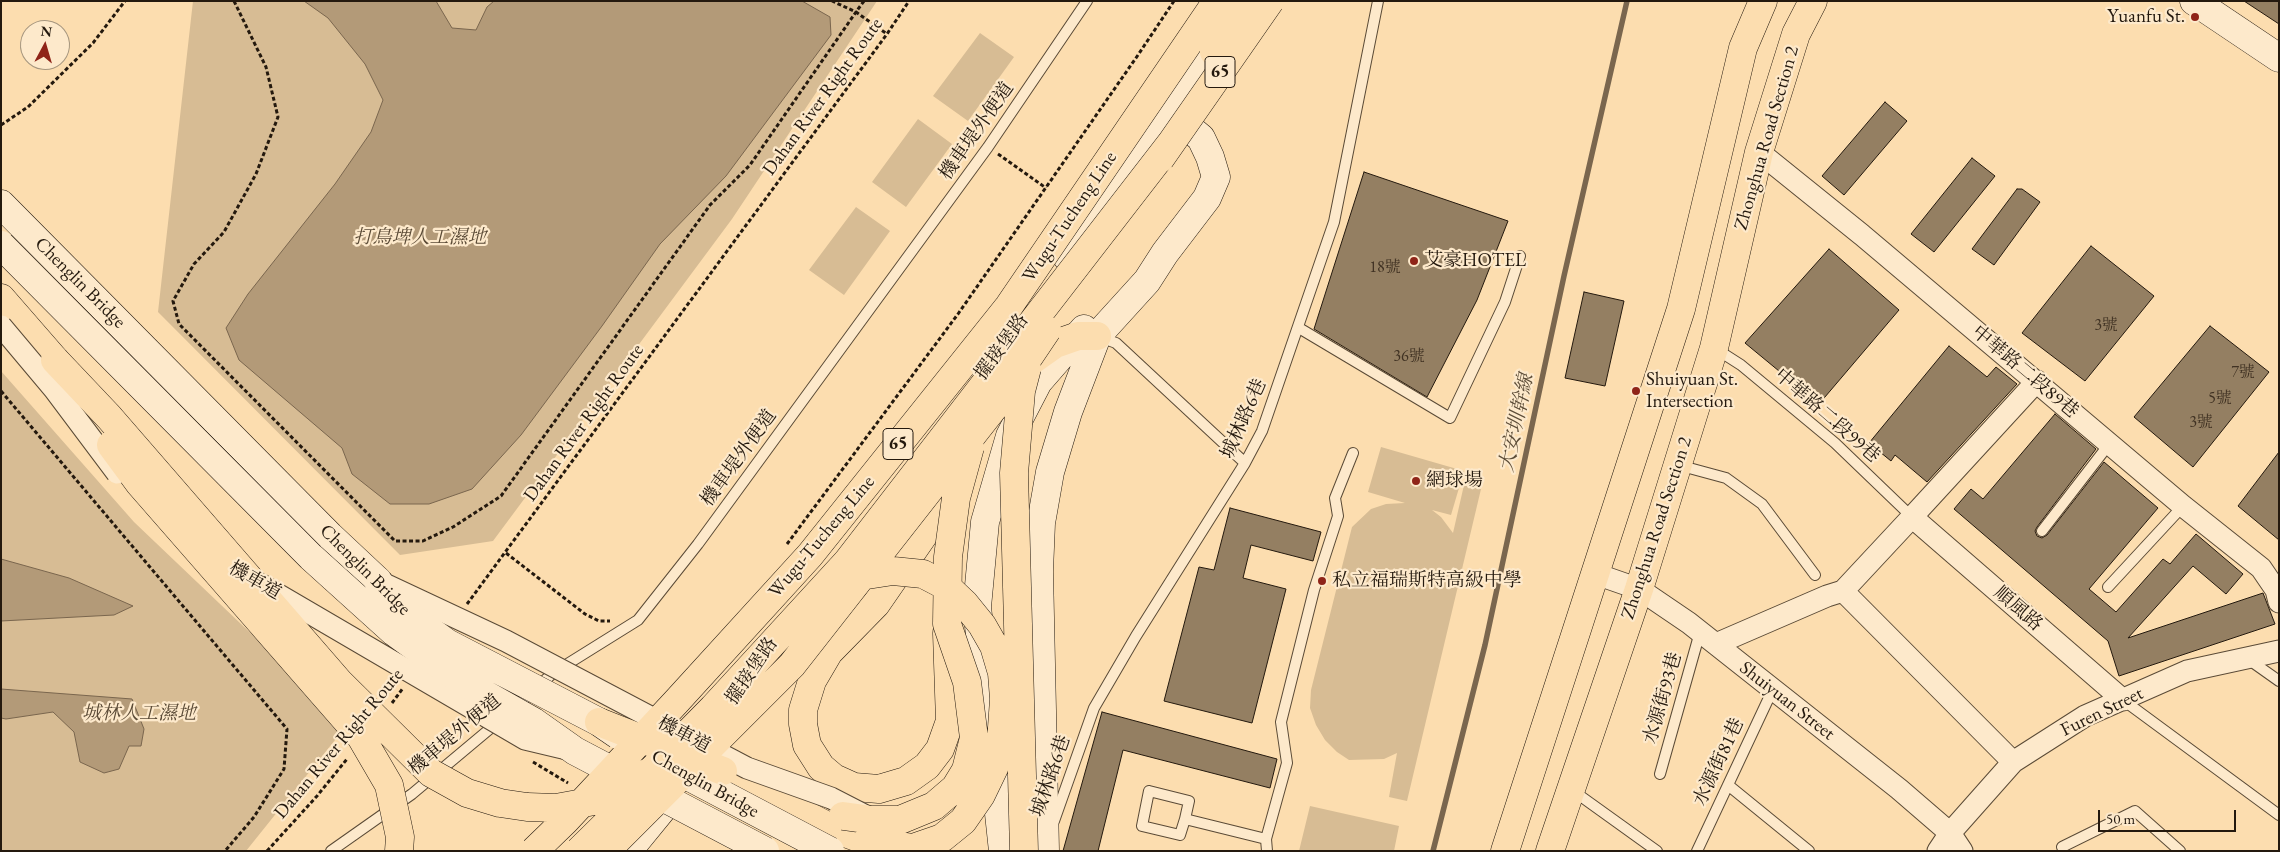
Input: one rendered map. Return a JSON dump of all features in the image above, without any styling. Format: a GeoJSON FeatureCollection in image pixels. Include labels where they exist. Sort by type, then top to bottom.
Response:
{"type":"FeatureCollection","features":[{"type":"Feature","properties":{"kind":"main road","name":"Wugu-Tucheng Line"},"geometry":{"type":"LineString","coordinates":[[534,851],[565,821],[670,709],[810,554],[1009,306],[1217,1]]}},
{"type":"Feature","properties":{"kind":"main road"},"geometry":{"type":"LineString","coordinates":[[1087,336],[1055,344],[1022,367],[936,517],[876,604],[829,652],[812,681],[803,710],[803,724],[807,745],[821,767],[834,778],[854,787],[879,789],[906,780],[927,766],[940,749],[950,721],[947,624],[948,557],[956,498],[975,426],[1012,346],[1209,60],[1246,1]]}},
{"type":"Feature","properties":{"kind":"main road","name":"65"},"geometry":{"type":"LineString","coordinates":[[606,851],[792,666],[1002,397],[1171,143],[1270,1]]}},
{"type":"Feature","properties":{"kind":"main road"},"geometry":{"type":"LineString","coordinates":[[1505,851],[1682,309],[1743,48],[1763,1]]}},
{"type":"Feature","properties":{"kind":"main road","name":"Zhonghua Road Section 2"},"geometry":{"type":"LineString","coordinates":[[1550,851],[1639,589],[1714,348],[1759,152],[1796,34],[1814,1]]}},
{"type":"Feature","properties":{"kind":"main road"},"geometry":{"type":"LineString","coordinates":[[1,298],[54,360],[109,417],[338,682],[431,773],[467,793],[500,803],[527,808],[556,808],[594,801],[652,771],[713,708],[847,562],[1171,143]]}},
{"type":"Feature","properties":{"kind":"main road"},"geometry":{"type":"LineString","coordinates":[[1038,849],[1014,473],[1021,390],[1037,331],[1058,281]]}},
{"type":"Feature","properties":{"kind":"main road"},"geometry":{"type":"LineString","coordinates":[[54,360],[78,399],[140,483],[361,737],[389,785],[400,837],[399,851]]}},
{"type":"Feature","properties":{"kind":"main road"},"geometry":{"type":"LineString","coordinates":[[579,851],[720,713],[821,601],[853,577],[893,571],[923,574],[946,586],[965,604],[982,625],[994,646],[1002,673],[1004,699],[1001,742],[994,768],[981,795],[963,821],[942,838],[913,848],[867,841],[829,827],[722,771]]}},
{"type":"Feature","properties":{"kind":"main road"},"geometry":{"type":"LineString","coordinates":[[599,722],[722,771],[843,816],[872,820],[900,820],[934,806],[955,788],[966,770],[974,738],[967,682],[947,624]]}},
{"type":"Feature","properties":{"kind":"street","name":"擺接堡路"},"geometry":{"type":"LineString","coordinates":[[628,851],[679,788],[765,694],[862,554],[894,494],[1171,114],[1246,1]]}},
{"type":"Feature","properties":{"kind":"street"},"geometry":{"type":"LineString","coordinates":[[2194,1],[2279,58]]}},
{"type":"Feature","properties":{"kind":"street"},"geometry":{"type":"LineString","coordinates":[[1003,851],[977,607],[985,522],[1010,436],[1038,382],[1087,336],[1136,274],[1165,253],[1207,198],[1216,177],[1210,158],[1201,138],[1171,114]]}},
{"type":"Feature","properties":{"kind":"street","name":"中華路二段89巷"},"geometry":{"type":"LineString","coordinates":[[1759,152],[2261,568],[2276,590],[2279,602]]}},
{"type":"Feature","properties":{"kind":"street","name":"Chenglin Bridge"},"geometry":{"type":"LineString","coordinates":[[1,204],[323,529],[378,581],[394,605],[447,643],[599,722],[676,771],[830,851]]}},
{"type":"Feature","properties":{"kind":"street","name":"Chenglin Bridge"},"geometry":{"type":"LineString","coordinates":[[1,244],[311,557],[394,632],[463,682],[534,722],[575,751],[765,851]]}},
{"type":"Feature","properties":{"kind":"street","name":"機車道"},"geometry":{"type":"LineString","coordinates":[[1,326],[54,389],[106,460],[143,502],[202,551],[525,739],[575,751]]}},
{"type":"Feature","properties":{"kind":"street"},"geometry":{"type":"LineString","coordinates":[[1038,849],[1039,571],[1042,523],[1053,464],[1087,336]]}},
{"type":"Feature","properties":{"kind":"street"},"geometry":{"type":"LineString","coordinates":[[1708,638],[1843,591],[2037,381]]}},
{"type":"Feature","properties":{"kind":"street","name":"順風路"},"geometry":{"type":"LineString","coordinates":[[1912,517],[2123,700]]}},
{"type":"Feature","properties":{"kind":"street","name":"Shuiyuan Street"},"geometry":{"type":"LineString","coordinates":[[1596,574],[1639,589],[1708,638],[1950,833],[1962,851]]}},
{"type":"Feature","properties":{"kind":"street","name":"機車道"},"geometry":{"type":"LineString","coordinates":[[378,581],[506,641],[747,768],[831,798],[868,817]]}},
{"type":"Feature","properties":{"kind":"street"},"geometry":{"type":"LineString","coordinates":[[1843,591],[2013,762]]}},
{"type":"Feature","properties":{"kind":"street","name":"Furen Street"},"geometry":{"type":"LineString","coordinates":[[1938,851],[1950,833],[2013,762],[2085,716],[2187,671],[2279,651]]}},
{"type":"Feature","properties":{"kind":"lane","name":"機車堤外便道"},"geometry":{"type":"LineString","coordinates":[[331,851],[412,794],[486,734],[553,673],[638,620],[698,544],[875,303],[988,147],[1087,1]]}},
{"type":"Feature","properties":{"kind":"lane","name":"城林路6巷"},"geometry":{"type":"LineString","coordinates":[[1038,849],[1094,708],[1136,636],[1245,463],[1262,431],[1334,222],[1378,1]]}},
{"type":"Feature","properties":{"kind":"lane"},"geometry":{"type":"LineString","coordinates":[[1299,328],[1450,418],[1505,302],[1520,256]]}},
{"type":"Feature","properties":{"kind":"lane"},"geometry":{"type":"LineString","coordinates":[[1087,336],[1116,343],[1245,463]]}},
{"type":"Feature","properties":{"kind":"lane","name":"中華路二段99巷"},"geometry":{"type":"LineString","coordinates":[[1714,348],[1741,365],[1835,443],[1912,517]]}},
{"type":"Feature","properties":{"kind":"lane"},"geometry":{"type":"LineString","coordinates":[[2042,531],[2110,443]]}},
{"type":"Feature","properties":{"kind":"lane"},"geometry":{"type":"LineString","coordinates":[[1268,851],[1266,840],[1286,764],[1281,722],[1314,590],[1338,516],[1335,498],[1353,453]]}},
{"type":"Feature","properties":{"kind":"lane"},"geometry":{"type":"LineString","coordinates":[[1677,465],[1726,478],[1762,504],[1814,575]]}},
{"type":"Feature","properties":{"kind":"lane"},"geometry":{"type":"LineString","coordinates":[[2108,587],[2184,506]]}},
{"type":"Feature","properties":{"kind":"lane","name":"水源街93巷"},"geometry":{"type":"LineString","coordinates":[[1660,774],[1708,638]]}},
{"type":"Feature","properties":{"kind":"lane"},"geometry":{"type":"LineString","coordinates":[[2247,658],[2279,681]]}},
{"type":"Feature","properties":{"kind":"lane","name":"水源街81巷"},"geometry":{"type":"LineString","coordinates":[[1697,851],[1773,689]]}},
{"type":"Feature","properties":{"kind":"lane"},"geometry":{"type":"LineString","coordinates":[[2123,700],[2279,815]]}},
{"type":"Feature","properties":{"kind":"lane"},"geometry":{"type":"LineString","coordinates":[[1728,785],[1809,851]]}},
{"type":"Feature","properties":{"kind":"lane"},"geometry":{"type":"LineString","coordinates":[[1571,790],[1657,851]]}},
{"type":"Feature","properties":{"kind":"lane"},"geometry":{"type":"LineString","coordinates":[[1149,791],[1189,801],[1184,819],[1180,835],[1142,826],[1149,791]]}},
{"type":"Feature","properties":{"kind":"lane"},"geometry":{"type":"LineString","coordinates":[[2062,847],[2135,811],[2180,851]]}},
{"type":"Feature","properties":{"kind":"lane"},"geometry":{"type":"LineString","coordinates":[[1184,819],[1266,840]]}},
{"type":"Feature","properties":{"kind":"path"},"geometry":{"type":"LineString","coordinates":[[1,125],[28,107],[93,43],[125,1]]}},
{"type":"Feature","properties":{"kind":"path"},"geometry":{"type":"LineString","coordinates":[[234,1],[266,67],[278,117],[256,174],[224,232],[194,264],[173,300],[179,324],[395,541],[423,542],[453,528],[501,496],[710,205],[750,165],[864,1]]}},
{"type":"Feature","properties":{"kind":"path"},"geometry":{"type":"LineString","coordinates":[[832,1],[856,12],[886,34]]}},
{"type":"Feature","properties":{"kind":"path","name":"Dahan River Right Route"},"geometry":{"type":"LineString","coordinates":[[466,605],[506,553],[909,1]]}},
{"type":"Feature","properties":{"kind":"path"},"geometry":{"type":"LineString","coordinates":[[784,548],[958,314],[1174,1]]}},
{"type":"Feature","properties":{"kind":"path"},"geometry":{"type":"LineString","coordinates":[[1010,163],[1046,188]]}},
{"type":"Feature","properties":{"kind":"path"},"geometry":{"type":"LineString","coordinates":[[1,391],[287,729],[284,769],[254,817],[225,851]]}},
{"type":"Feature","properties":{"kind":"path"},"geometry":{"type":"LineString","coordinates":[[506,553],[585,614],[599,621],[618,620]]}},
{"type":"Feature","properties":{"kind":"path","name":"Dahan River Right Route"},"geometry":{"type":"LineString","coordinates":[[391,704],[409,680]]}},
{"type":"Feature","properties":{"kind":"path","name":"Dahan River Right Route"},"geometry":{"type":"LineString","coordinates":[[267,851],[317,796],[348,758]]}},
{"type":"Feature","properties":{"kind":"path"},"geometry":{"type":"LineString","coordinates":[[547,770],[572,785]]}},
{"type":"Feature","properties":{"kind":"green space","name":"打鳥埤人工濕地"},"geometry":{"type":"Polygon","coordinates":[[[193,1],[877,1],[732,219],[493,541],[400,555],[158,312],[193,1]]]}},
{"type":"Feature","properties":{"kind":"green space"},"geometry":{"type":"Polygon","coordinates":[[[980,33],[1014,57],[968,121],[933,96],[980,33]]]}},
{"type":"Feature","properties":{"kind":"green space"},"geometry":{"type":"Polygon","coordinates":[[[918,119],[952,144],[906,207],[872,182],[918,119]]]}},
{"type":"Feature","properties":{"kind":"green space"},"geometry":{"type":"Polygon","coordinates":[[[856,207],[890,231],[844,295],[809,270],[856,207]]]}},
{"type":"Feature","properties":{"kind":"green space","name":"城林人工濕地"},"geometry":{"type":"Polygon","coordinates":[[[1,371],[134,522],[347,725],[246,851],[1,851],[1,371]]]}},
{"type":"Feature","properties":{"kind":"green space"},"geometry":{"type":"Polygon","coordinates":[[[1381,447],[1464,471],[1451,515],[1432,510],[1441,517],[1453,533],[1464,485],[1481,489],[1407,801],[1389,797],[1397,753],[1384,759],[1349,760],[1337,752],[1325,740],[1316,725],[1310,708],[1311,690],[1352,527],[1371,509],[1386,504],[1405,503],[1368,492],[1381,447]]]}},
{"type":"Feature","properties":{"kind":"green space"},"geometry":{"type":"Polygon","coordinates":[[[1310,806],[1399,826],[1394,851],[1299,851],[1310,806]]]}},
{"type":"Feature","properties":{"kind":"shaded area","name":"打鳥埤人工濕地"},"geometry":{"type":"Polygon","coordinates":[[[304,1],[436,1],[452,28],[476,30],[487,7],[494,1],[802,1],[830,17],[831,35],[726,176],[660,244],[521,435],[472,489],[429,504],[390,504],[352,474],[342,448],[239,360],[226,328],[248,294],[335,184],[371,132],[383,100],[365,64],[328,18],[304,1]]]}},
{"type":"Feature","properties":{"kind":"shaded area"},"geometry":{"type":"Polygon","coordinates":[[[1,559],[69,578],[133,606],[114,615],[1,621],[1,559]]]}},
{"type":"Feature","properties":{"kind":"shaded area"},"geometry":{"type":"Polygon","coordinates":[[[1,689],[132,699],[144,729],[141,746],[129,746],[119,769],[104,773],[80,762],[74,732],[53,712],[6,719],[1,718],[1,689]]]}},
{"type":"Feature","properties":{"kind":"building"},"geometry":{"type":"Polygon","coordinates":[[[2244,1],[2279,1],[2279,24],[2244,1]]]}},
{"type":"Feature","properties":{"kind":"building"},"geometry":{"type":"Polygon","coordinates":[[[1885,102],[1907,121],[1844,195],[1822,176],[1885,102]]]}},
{"type":"Feature","properties":{"kind":"building"},"geometry":{"type":"Polygon","coordinates":[[[1972,158],[1995,176],[1934,252],[1911,234],[1972,158]]]}},
{"type":"Feature","properties":{"kind":"building","name":"艾豪HOTEL"},"geometry":{"type":"Polygon","coordinates":[[[1364,172],[1508,221],[1477,300],[1427,397],[1314,329],[1364,172]]]}},
{"type":"Feature","properties":{"kind":"building"},"geometry":{"type":"Polygon","coordinates":[[[2017,189],[2022,189],[2040,202],[1994,265],[1972,249],[2017,189]]]}},
{"type":"Feature","properties":{"kind":"building"},"geometry":{"type":"Polygon","coordinates":[[[2091,246],[2154,296],[2085,381],[2022,333],[2091,246]]]}},
{"type":"Feature","properties":{"kind":"building"},"geometry":{"type":"Polygon","coordinates":[[[1829,249],[1899,310],[1819,404],[1745,343],[1829,249]]]}},
{"type":"Feature","properties":{"kind":"building"},"geometry":{"type":"Polygon","coordinates":[[[1584,292],[1624,301],[1605,386],[1565,378],[1584,292]]]}},
{"type":"Feature","properties":{"kind":"building"},"geometry":{"type":"Polygon","coordinates":[[[2210,326],[2269,372],[2193,467],[2134,417],[2210,326]]]}},
{"type":"Feature","properties":{"kind":"building"},"geometry":{"type":"Polygon","coordinates":[[[1949,346],[1987,377],[1996,367],[2017,384],[1927,482],[1895,455],[1891,461],[1869,443],[1949,346]]]}},
{"type":"Feature","properties":{"kind":"building"},"geometry":{"type":"Polygon","coordinates":[[[2055,414],[2096,449],[2037,527],[2035,531],[2037,536],[2042,538],[2047,535],[2104,462],[2158,508],[2089,589],[2116,612],[2163,559],[2170,564],[2196,534],[2243,574],[2226,594],[2193,566],[2128,638],[2263,593],[2275,624],[2119,676],[2108,641],[1954,509],[1971,489],[1983,499],[2055,414]]]}},
{"type":"Feature","properties":{"kind":"building"},"geometry":{"type":"Polygon","coordinates":[[[2279,452],[2279,540],[2238,506],[2279,452]]]}},
{"type":"Feature","properties":{"kind":"building"},"geometry":{"type":"Polygon","coordinates":[[[1230,508],[1321,532],[1313,561],[1251,545],[1243,578],[1286,589],[1252,723],[1164,701],[1199,567],[1214,570],[1230,508]]]}},
{"type":"Feature","properties":{"kind":"building"},"geometry":{"type":"Polygon","coordinates":[[[1102,712],[1277,759],[1270,788],[1123,750],[1098,851],[1063,851],[1102,712]]]}},
{"type":"Feature","properties":{"kind":"waterway","name":"大安圳幹線"},"geometry":{"type":"LineString","coordinates":[[1433,851],[1485,645],[1564,276],[1627,1]]}},
{"type":"Feature","properties":{"kind":"place","name":"Yuanfu St."},"geometry":{"type":"Point","coordinates":[2195,17]}},
{"type":"Feature","properties":{"kind":"place","name":"艾豪HOTEL"},"geometry":{"type":"Point","coordinates":[1414,261]}},
{"type":"Feature","properties":{"kind":"place","name":"Shuiyuan St. Intersection"},"geometry":{"type":"Point","coordinates":[1636,391]}},
{"type":"Feature","properties":{"kind":"place","name":"網球場"},"geometry":{"type":"Point","coordinates":[1416,481]}},
{"type":"Feature","properties":{"kind":"place","name":"私立福瑞斯特高級中學"},"geometry":{"type":"Point","coordinates":[1322,581]}}]}
